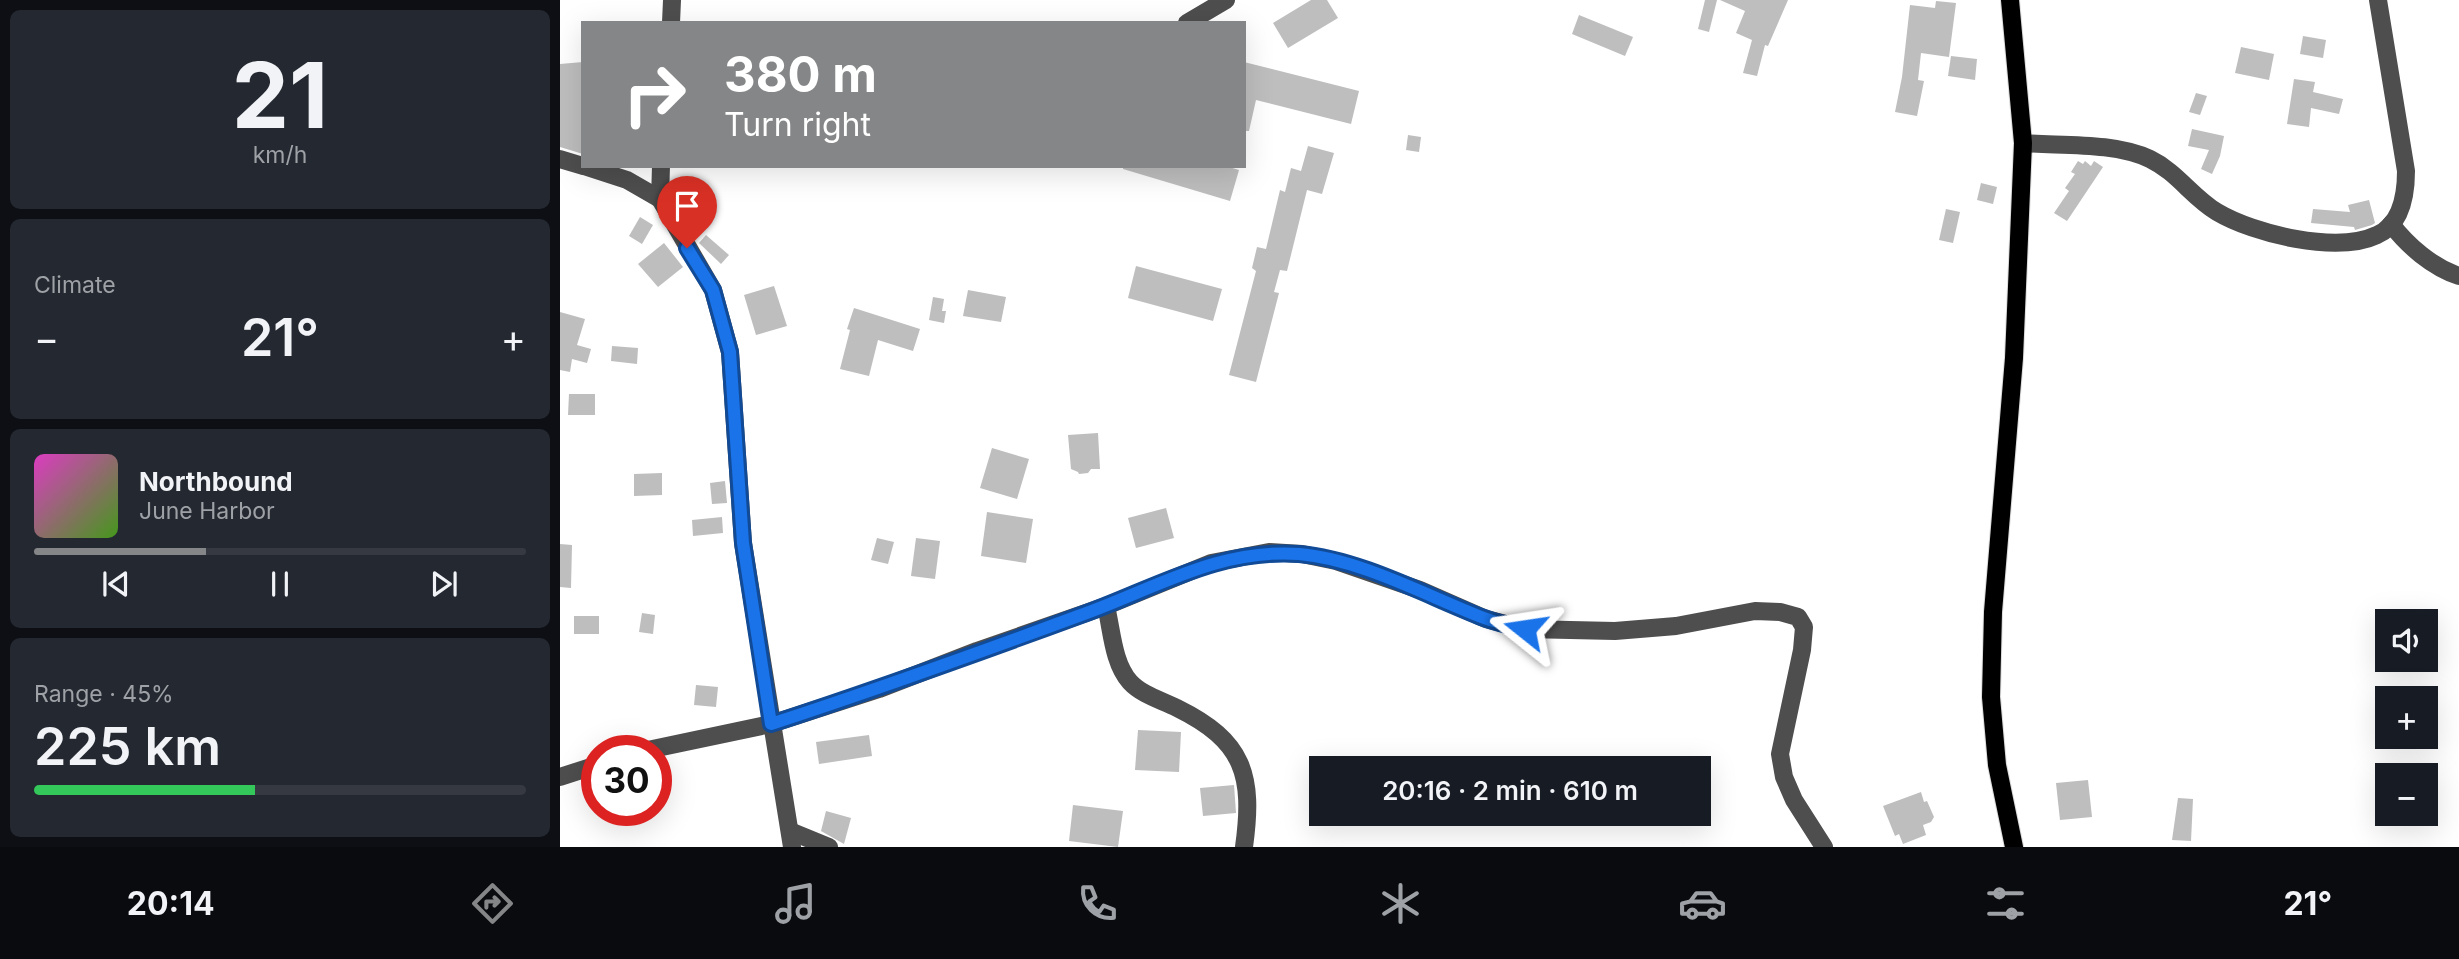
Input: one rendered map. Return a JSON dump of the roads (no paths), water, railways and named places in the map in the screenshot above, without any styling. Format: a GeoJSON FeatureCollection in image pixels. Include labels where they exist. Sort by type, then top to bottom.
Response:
{"type":"FeatureCollection","features":[{"type":"Feature","properties":{"kind":"main road"},"geometry":{"type":"LineString","coordinates":[[2010,0],[2023,143],[2014,358],[1993,612],[1992,697],[1997,765],[2014,847]]}},
{"type":"Feature","properties":{"kind":"street"},"geometry":{"type":"LineString","coordinates":[[671,21],[672,0]]}},
{"type":"Feature","properties":{"kind":"street"},"geometry":{"type":"LineString","coordinates":[[1190,21],[1226,0]]}},
{"type":"Feature","properties":{"kind":"street"},"geometry":{"type":"LineString","coordinates":[[2023,143],[2106,148],[2151,159],[2182,180],[2200,200],[2218,212],[2256,229],[2286,237],[2316,242],[2361,240],[2379,235],[2399,212],[2406,194],[2406,171],[2378,0]]}},
{"type":"Feature","properties":{"kind":"street"},"geometry":{"type":"LineString","coordinates":[[560,159],[581,165]]}},
{"type":"Feature","properties":{"kind":"street"},"geometry":{"type":"LineString","coordinates":[[590,168],[627,180],[660,199],[713,290],[730,352],[743,543],[791,839],[829,847]]}},
{"type":"Feature","properties":{"kind":"street"},"geometry":{"type":"LineString","coordinates":[[660,199],[661,168]]}},
{"type":"Feature","properties":{"kind":"street"},"geometry":{"type":"LineString","coordinates":[[2391,224],[2406,243],[2433,263],[2459,276]]}},
{"type":"Feature","properties":{"kind":"street"},"geometry":{"type":"LineString","coordinates":[[672,745],[771,724],[879,689],[1106,606],[1211,563],[1269,552],[1302,554],[1336,561],[1420,590],[1486,619],[1525,629],[1615,631],[1676,626],[1755,611],[1780,612],[1798,617],[1804,627],[1802,650],[1780,754],[1784,777],[1794,800],[1824,847]]}},
{"type":"Feature","properties":{"kind":"street"},"geometry":{"type":"LineString","coordinates":[[1106,606],[1118,664],[1130,682],[1146,694],[1202,720],[1225,740],[1241,762],[1247,786],[1248,821],[1244,847]]}},
{"type":"Feature","properties":{"kind":"street"},"geometry":{"type":"LineString","coordinates":[[560,777],[581,770]]}}]}
